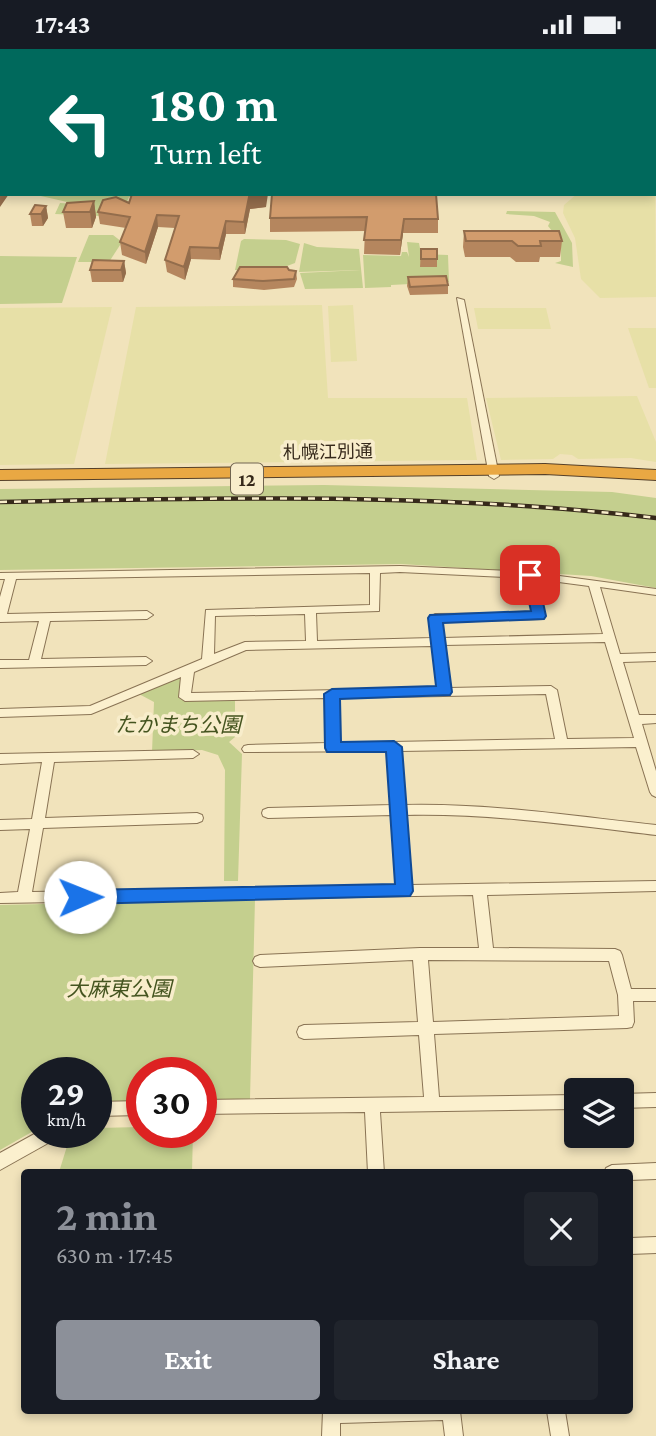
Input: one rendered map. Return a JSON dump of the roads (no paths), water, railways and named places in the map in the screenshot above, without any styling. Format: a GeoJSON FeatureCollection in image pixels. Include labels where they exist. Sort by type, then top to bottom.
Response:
{"type":"FeatureCollection","features":[{"type":"Feature","properties":{"kind":"highway","name":"札幌江別通"},"geometry":{"type":"LineString","coordinates":[[0,482],[589,470],[656,475]]}},
{"type":"Feature","properties":{"kind":"highway","name":"札幌江別通"},"geometry":{"type":"LineString","coordinates":[[0,475],[493,473],[656,482]]}},
{"type":"Feature","properties":{"kind":"street"},"geometry":{"type":"LineString","coordinates":[[460,300],[493,473]]}},
{"type":"Feature","properties":{"kind":"street"},"geometry":{"type":"LineString","coordinates":[[208,661],[210,613],[375,608],[375,570]]}},
{"type":"Feature","properties":{"kind":"street"},"geometry":{"type":"LineString","coordinates":[[147,615],[0,618],[5,576],[375,570],[530,575],[656,592]]}},
{"type":"Feature","properties":{"kind":"street"},"geometry":{"type":"LineString","coordinates":[[444,692],[435,618],[539,616],[530,575]]}},
{"type":"Feature","properties":{"kind":"street"},"geometry":{"type":"LineString","coordinates":[[593,582],[656,792]]}},
{"type":"Feature","properties":{"kind":"street"},"geometry":{"type":"LineString","coordinates":[[310,610],[312,645]]}},
{"type":"Feature","properties":{"kind":"street"},"geometry":{"type":"LineString","coordinates":[[34,663],[45,617]]}},
{"type":"Feature","properties":{"kind":"street"},"geometry":{"type":"LineString","coordinates":[[0,713],[91,710],[245,646],[608,638]]}},
{"type":"Feature","properties":{"kind":"street"},"geometry":{"type":"LineString","coordinates":[[615,658],[656,657]]}},
{"type":"Feature","properties":{"kind":"street"},"geometry":{"type":"LineString","coordinates":[[0,664],[146,661]]}},
{"type":"Feature","properties":{"kind":"street"},"geometry":{"type":"LineString","coordinates":[[188,670],[185,697],[551,690],[562,743]]}},
{"type":"Feature","properties":{"kind":"street"},"geometry":{"type":"LineString","coordinates":[[332,694],[333,748]]}},
{"type":"Feature","properties":{"kind":"street"},"geometry":{"type":"LineString","coordinates":[[633,720],[656,719]]}},
{"type":"Feature","properties":{"kind":"street"},"geometry":{"type":"LineString","coordinates":[[248,749],[642,741]]}},
{"type":"Feature","properties":{"kind":"street"},"geometry":{"type":"LineString","coordinates":[[394,747],[404,891]]}},
{"type":"Feature","properties":{"kind":"street"},"geometry":{"type":"LineString","coordinates":[[0,759],[193,754]]}},
{"type":"Feature","properties":{"kind":"street"},"geometry":{"type":"LineString","coordinates":[[24,898],[49,758]]}},
{"type":"Feature","properties":{"kind":"street"},"geometry":{"type":"LineString","coordinates":[[268,813],[444,809],[516,814],[656,830]]}},
{"type":"Feature","properties":{"kind":"street"},"geometry":{"type":"LineString","coordinates":[[0,825],[197,818]]}},
{"type":"Feature","properties":{"kind":"street"},"geometry":{"type":"LineString","coordinates":[[0,898],[656,886]]}},
{"type":"Feature","properties":{"kind":"street"},"geometry":{"type":"LineString","coordinates":[[479,889],[487,954]]}},
{"type":"Feature","properties":{"kind":"street"},"geometry":{"type":"LineString","coordinates":[[420,954],[432,1104]]}},
{"type":"Feature","properties":{"kind":"street"},"geometry":{"type":"LineString","coordinates":[[260,961],[420,954],[615,955],[625,995],[628,1022],[304,1032]]}},
{"type":"Feature","properties":{"kind":"street"},"geometry":{"type":"LineString","coordinates":[[625,995],[656,995]]}},
{"type":"Feature","properties":{"kind":"street"},"geometry":{"type":"LineString","coordinates":[[634,1101],[656,1100]]}},
{"type":"Feature","properties":{"kind":"street"},"geometry":{"type":"LineString","coordinates":[[217,1107],[564,1102]]}},
{"type":"Feature","properties":{"kind":"street"},"geometry":{"type":"LineString","coordinates":[[372,1105],[376,1169]]}},
{"type":"Feature","properties":{"kind":"street"},"geometry":{"type":"LineString","coordinates":[[0,1162],[25,1148]]}},
{"type":"Feature","properties":{"kind":"street"},"geometry":{"type":"LineString","coordinates":[[633,1172],[656,1171]]}},
{"type":"Feature","properties":{"kind":"street"},"geometry":{"type":"LineString","coordinates":[[633,1246],[656,1245]]}},
{"type":"Feature","properties":{"kind":"street"},"geometry":{"type":"LineString","coordinates":[[331,1436],[331,1415],[361,1414]]}},
{"type":"Feature","properties":{"kind":"street"},"geometry":{"type":"LineString","coordinates":[[451,1414],[454,1436]]}},
{"type":"Feature","properties":{"kind":"street"},"geometry":{"type":"LineString","coordinates":[[556,1414],[560,1436]]}},
{"type":"Feature","properties":{"kind":"railway"},"geometry":{"type":"LineString","coordinates":[[0,502],[246,498],[410,500],[656,518]]}},
{"type":"Feature","properties":{"kind":"park label","name":"たかまち公園"},"geometry":{"type":"Point","coordinates":[178,725]}},
{"type":"Feature","properties":{"kind":"park label","name":"大麻東公園"},"geometry":{"type":"Point","coordinates":[119,989]}}]}
